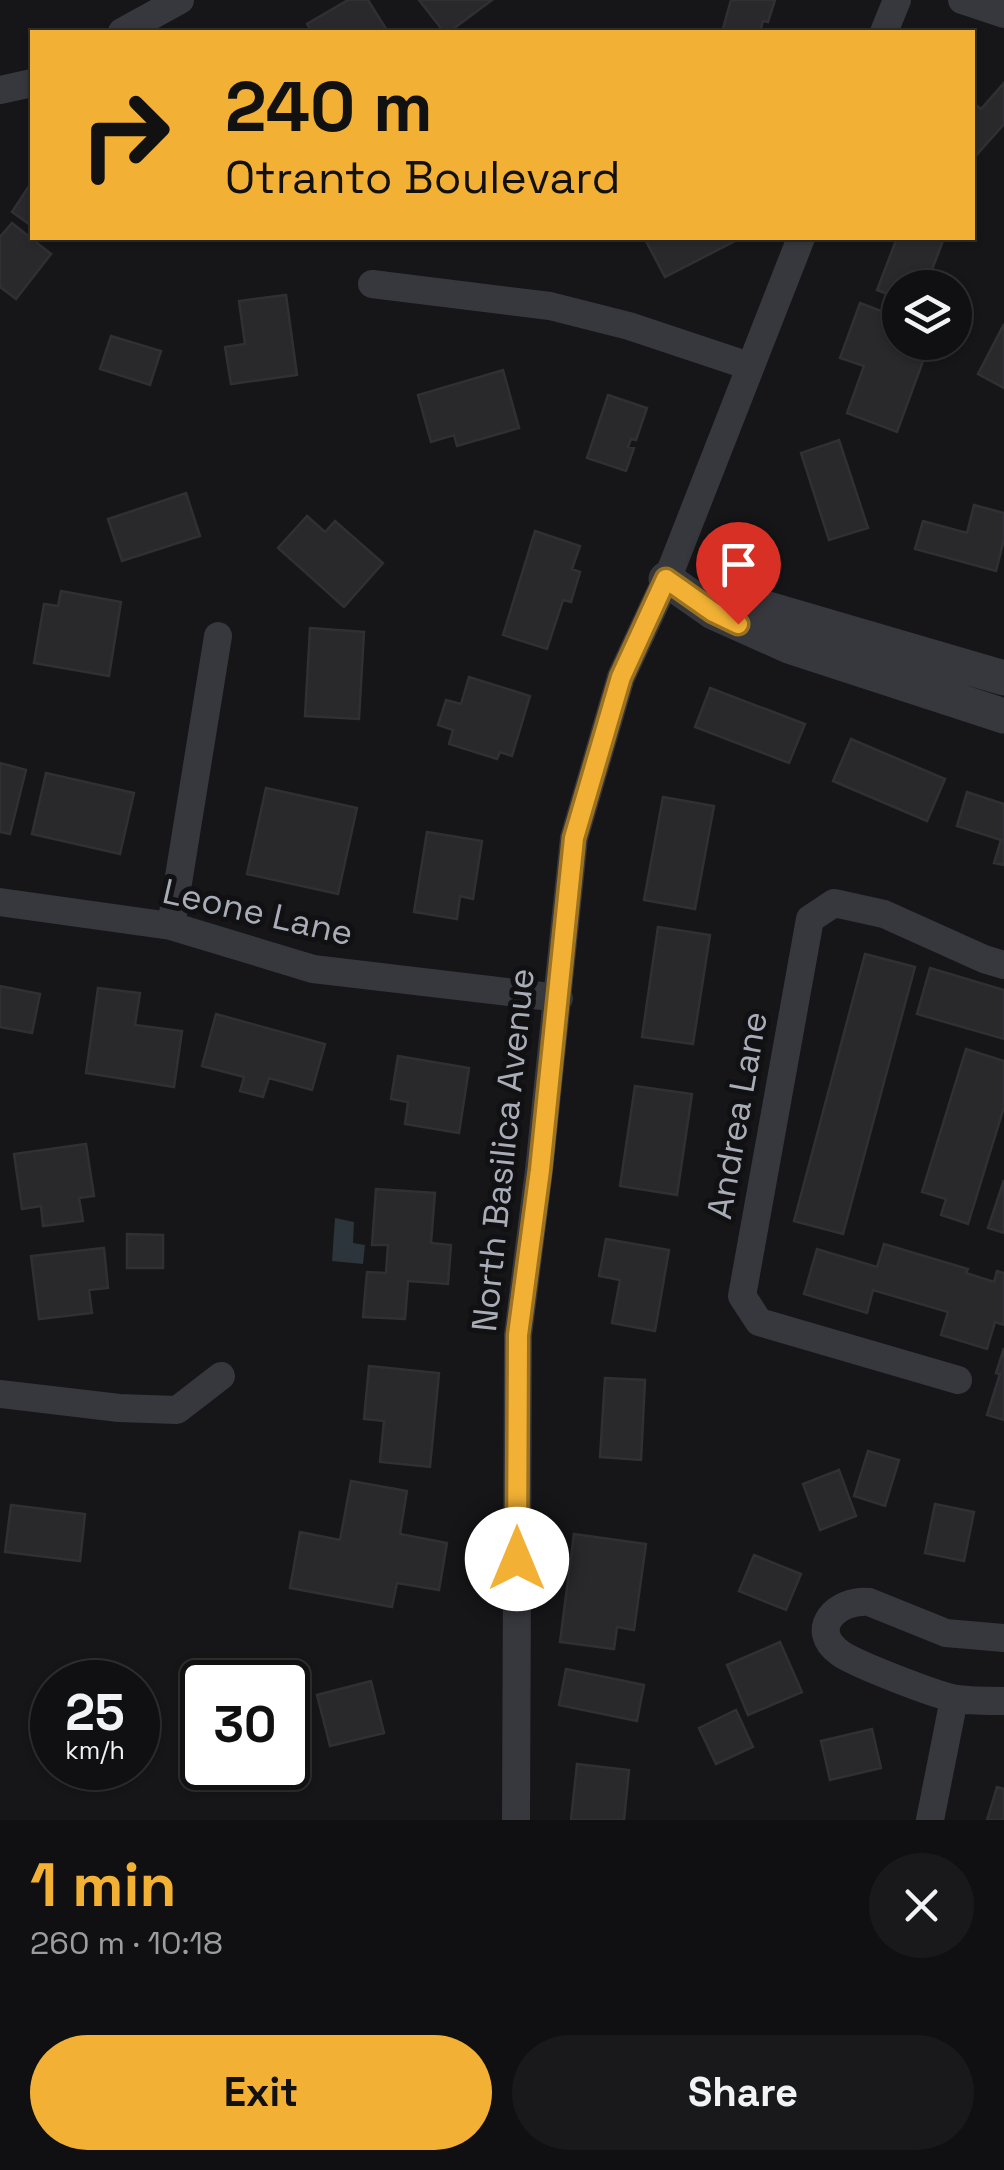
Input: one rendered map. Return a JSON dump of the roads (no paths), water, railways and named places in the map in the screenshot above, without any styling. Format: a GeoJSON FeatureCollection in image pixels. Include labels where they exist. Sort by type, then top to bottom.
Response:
{"type":"FeatureCollection","features":[{"type":"Feature","properties":{"kind":"street"},"geometry":{"type":"LineString","coordinates":[[126,30],[180,0]]}},
{"type":"Feature","properties":{"kind":"street"},"geometry":{"type":"LineString","coordinates":[[885,30],[897,0]]}},
{"type":"Feature","properties":{"kind":"street"},"geometry":{"type":"LineString","coordinates":[[962,0],[1004,14]]}},
{"type":"Feature","properties":{"kind":"street"},"geometry":{"type":"LineString","coordinates":[[0,90],[30,83]]}},
{"type":"Feature","properties":{"kind":"street","name":"North Basilica Avenue"},"geometry":{"type":"LineString","coordinates":[[516,1820],[518,1335],[574,838],[621,677],[669,573],[800,240]]}},
{"type":"Feature","properties":{"kind":"street"},"geometry":{"type":"LineString","coordinates":[[372,284],[550,306],[630,326],[749,366]]}},
{"type":"Feature","properties":{"kind":"street"},"geometry":{"type":"LineString","coordinates":[[669,573],[1004,678]]}},
{"type":"Feature","properties":{"kind":"street"},"geometry":{"type":"LineString","coordinates":[[669,573],[713,612],[789,646],[1004,716]]}},
{"type":"Feature","properties":{"kind":"street"},"geometry":{"type":"LineString","coordinates":[[170,926],[218,636]]}},
{"type":"Feature","properties":{"kind":"street","name":"Leone Lane"},"geometry":{"type":"LineString","coordinates":[[0,902],[170,926],[312,969],[558,998]]}},
{"type":"Feature","properties":{"kind":"street","name":"Andrea Lane"},"geometry":{"type":"LineString","coordinates":[[958,1380],[759,1322],[742,1296],[810,919],[834,902],[884,914],[1004,965]]}},
{"type":"Feature","properties":{"kind":"street"},"geometry":{"type":"LineString","coordinates":[[0,1394],[119,1408],[177,1410],[222,1376]]}},
{"type":"Feature","properties":{"kind":"street"},"geometry":{"type":"LineString","coordinates":[[1004,1638],[946,1633],[858,1600],[842,1604],[831,1614],[826,1626],[828,1639],[839,1652],[878,1670],[954,1699],[1004,1702]]}},
{"type":"Feature","properties":{"kind":"street"},"geometry":{"type":"LineString","coordinates":[[930,1820],[954,1699]]}}]}
